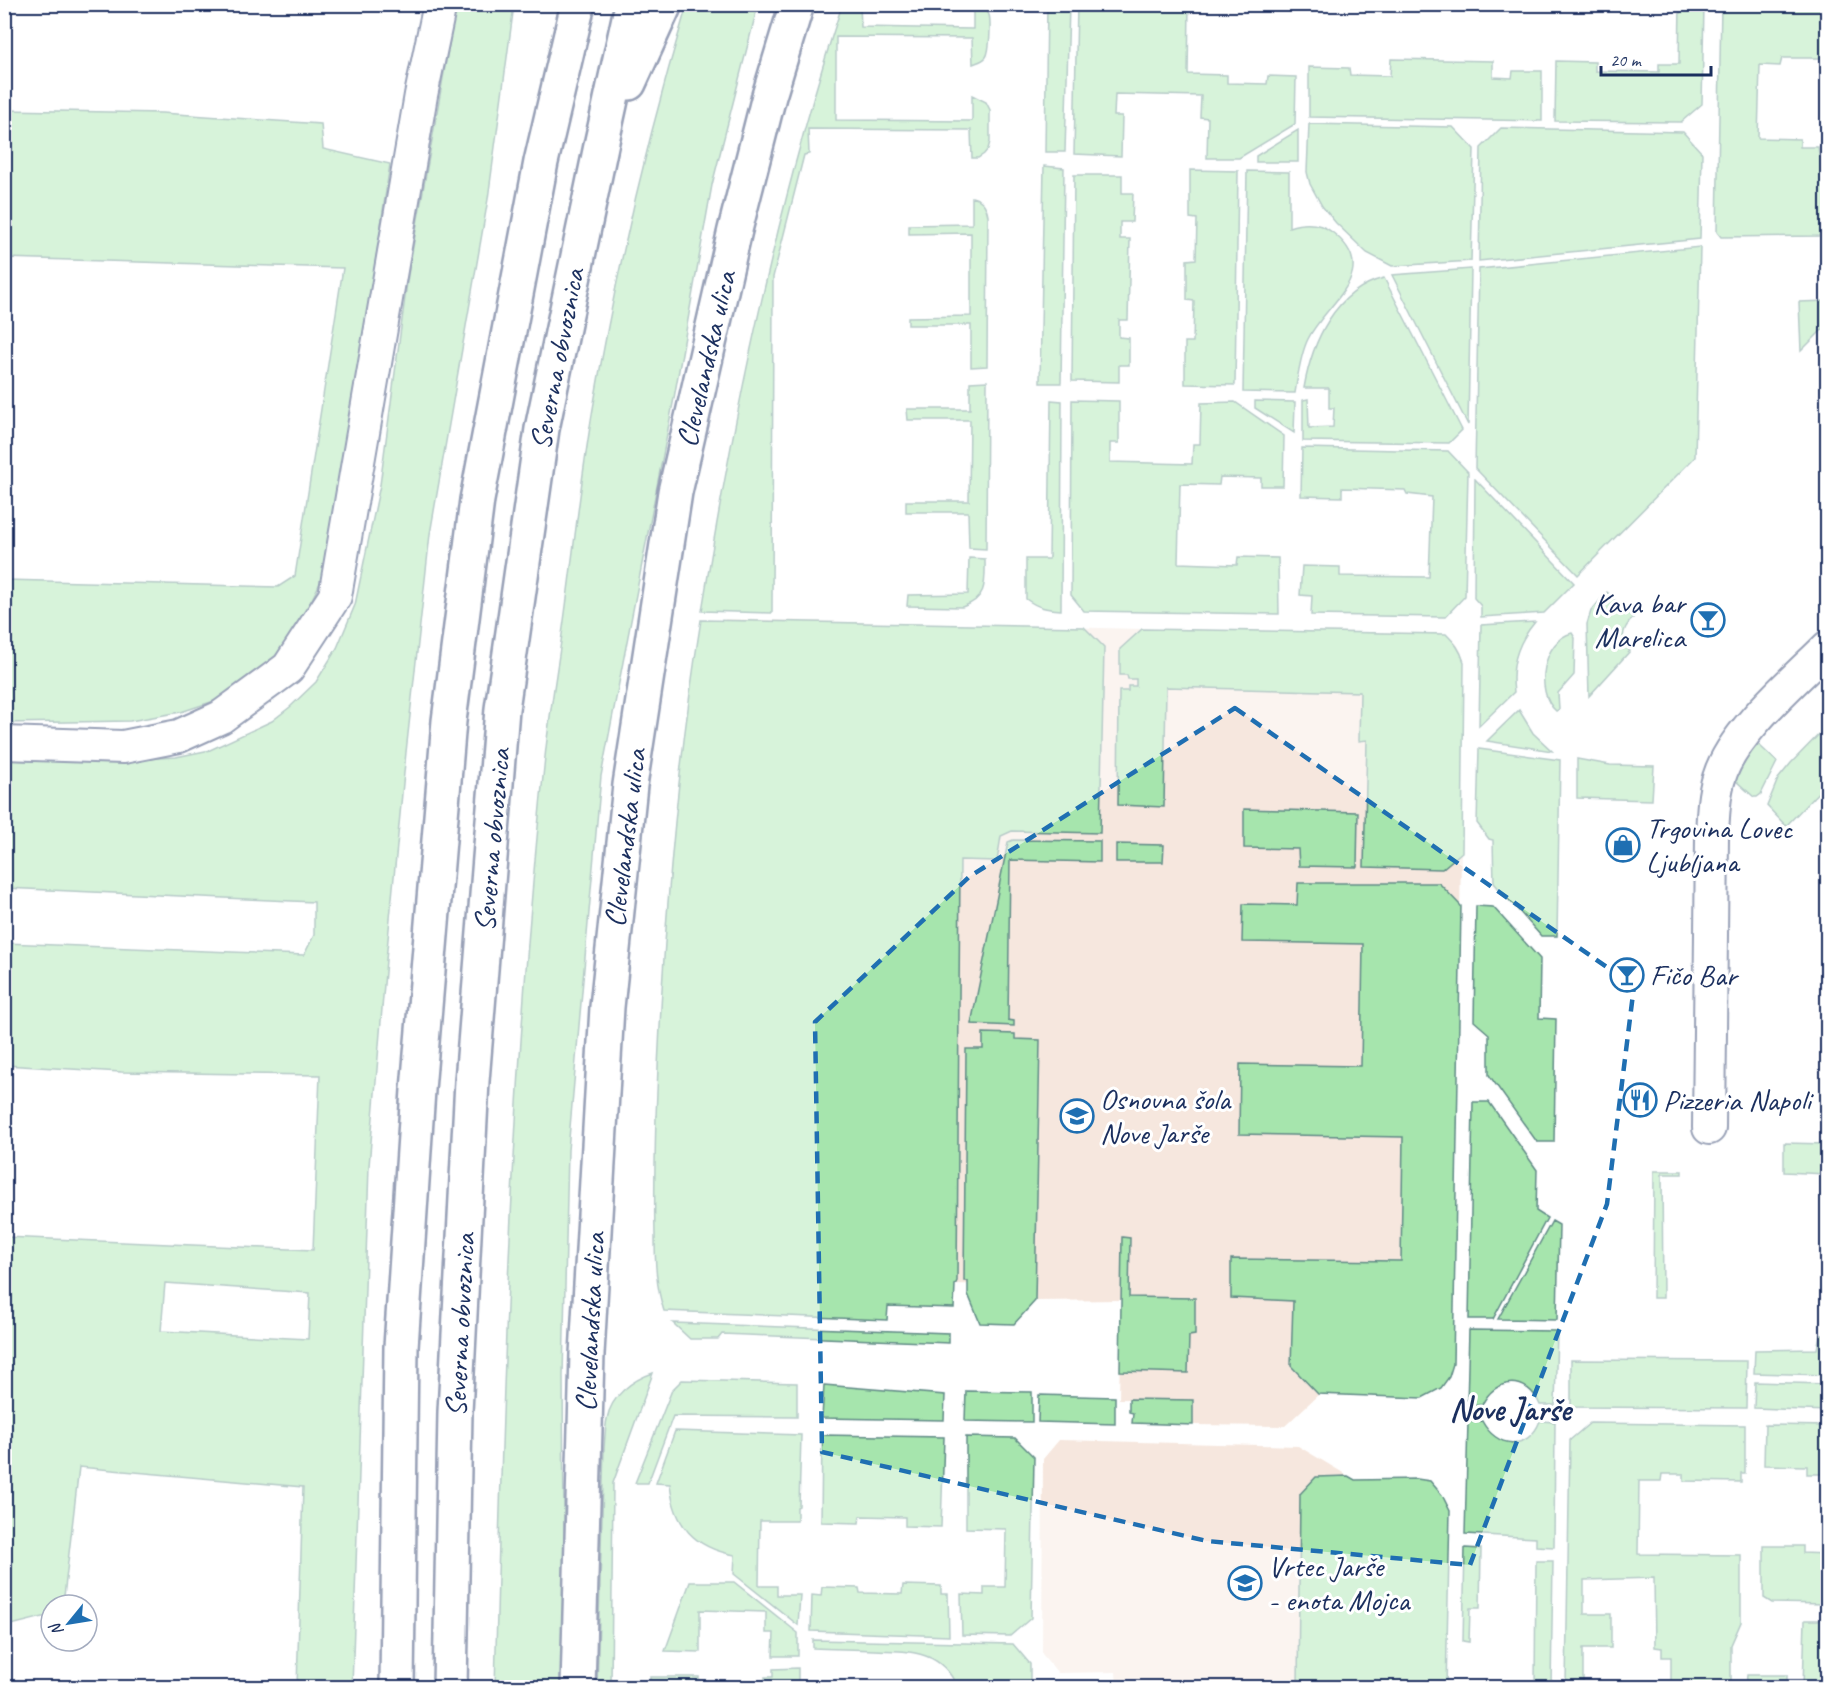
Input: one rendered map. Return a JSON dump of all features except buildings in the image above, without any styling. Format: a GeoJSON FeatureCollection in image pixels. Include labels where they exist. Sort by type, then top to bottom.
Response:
{"type":"FeatureCollection","features":[{"type":"Feature","properties":{"kind":"main road","name":"Severna obvoznica"},"geometry":{"type":"LineString","coordinates":[[450,1688],[455,1412],[472,1081],[502,709],[542,429],[632,4]]}},
{"type":"Feature","properties":{"kind":"main road"},"geometry":{"type":"LineString","coordinates":[[602,141],[665,4]]}},
{"type":"Feature","properties":{"kind":"main road","name":"Clevelandska ulica"},"geometry":{"type":"LineString","coordinates":[[578,1688],[587,1354],[605,1030],[630,785],[675,492],[735,230],[797,4]]}},
{"type":"Feature","properties":{"kind":"main road","name":"Severna obvoznica"},"geometry":{"type":"LineString","coordinates":[[397,1688],[401,1347],[418,1090],[449,722],[477,500],[542,162],[574,13]]}},
{"type":"Feature","properties":{"kind":"street"},"geometry":{"type":"LineString","coordinates":[[4,743],[123,747],[179,736],[220,717],[288,668],[334,596],[419,106],[440,4]]}},
{"type":"Feature","properties":{"kind":"street"},"geometry":{"type":"LineString","coordinates":[[1709,1128],[1713,806],[1720,775],[1736,745],[1749,727],[1827,647]]}},
{"type":"Feature","properties":{"kind":"highlighted area"},"geometry":{"type":"Polygon","coordinates":[[[1235,708],[1634,986],[1607,1204],[1470,1565],[1207,1541],[822,1452],[815,1022],[969,877],[1235,708]]]}},
{"type":"Feature","properties":{"kind":"shaded area","name":"Osnovna šola Nove Jarše"},"geometry":{"type":"Polygon","coordinates":[[[725,619],[1432,633],[1446,634],[1456,643],[1464,662],[1453,1364],[1449,1377],[1441,1388],[1422,1398],[1319,1394],[1285,1426],[1193,1425],[1194,1400],[1119,1399],[1121,1300],[1035,1301],[1022,1285],[792,1282],[725,619]]]}},
{"type":"Feature","properties":{"kind":"shaded area","name":"Vrtec Jarše - enota Mojca"},"geometry":{"type":"Polygon","coordinates":[[[1059,1440],[1298,1446],[1355,1480],[1417,1479],[1430,1481],[1442,1495],[1450,1511],[1446,1687],[1117,1687],[1116,1672],[1058,1673],[1042,1654],[1043,1459],[1059,1440]]]}},
{"type":"Feature","properties":{"kind":"green space"},"geometry":{"type":"Polygon","coordinates":[[[456,5],[514,5],[488,199],[430,534],[406,752],[369,1166],[352,1687],[297,1687],[303,1487],[79,1467],[64,1593],[39,1593],[39,1618],[11,1625],[5,1687],[5,1237],[313,1250],[320,1075],[121,1072],[5,1065],[5,943],[304,955],[314,935],[314,902],[5,888],[5,760],[89,762],[176,757],[210,750],[272,721],[316,682],[337,648],[355,605],[380,485],[408,275],[456,5]],[[165,1283],[161,1331],[308,1339],[310,1293],[165,1283]]]}},
{"type":"Feature","properties":{"kind":"green space"},"geometry":{"type":"Polygon","coordinates":[[[687,5],[758,5],[712,185],[674,398],[601,776],[568,1150],[563,1376],[565,1687],[495,1688],[510,1227],[524,997],[546,747],[586,454],[603,353],[646,153],[687,5]]]}},
{"type":"Feature","properties":{"kind":"green space"},"geometry":{"type":"Polygon","coordinates":[[[842,5],[860,5],[861,27],[973,29],[973,5],[986,10],[990,23],[987,54],[983,60],[973,64],[972,38],[836,37],[836,120],[972,121],[972,95],[986,102],[990,110],[990,142],[984,154],[978,158],[972,158],[971,130],[808,129],[809,154],[804,155],[773,277],[772,613],[702,611],[729,458],[760,305],[798,154],[842,5]]]}},
{"type":"Feature","properties":{"kind":"green space"},"geometry":{"type":"Polygon","coordinates":[[[1047,5],[1069,5],[1065,152],[1045,152],[1047,5]]]}},
{"type":"Feature","properties":{"kind":"green space"},"geometry":{"type":"Polygon","coordinates":[[[1077,5],[1189,5],[1188,74],[1227,75],[1227,83],[1267,84],[1268,76],[1296,77],[1295,124],[1239,158],[1207,158],[1208,118],[1200,117],[1201,96],[1115,94],[1114,116],[1122,116],[1121,156],[1074,154],[1077,5]]]}},
{"type":"Feature","properties":{"kind":"green space"},"geometry":{"type":"Polygon","coordinates":[[[1680,5],[1704,5],[1702,104],[1681,122],[1555,121],[1556,61],[1595,62],[1595,71],[1659,72],[1659,64],[1679,64],[1680,5]]]}},
{"type":"Feature","properties":{"kind":"green space"},"geometry":{"type":"Polygon","coordinates":[[[1721,5],[1827,5],[1827,58],[1782,58],[1780,66],[1760,65],[1758,138],[1800,139],[1800,147],[1818,147],[1819,155],[1827,156],[1827,229],[1823,236],[1721,237],[1717,232],[1721,5]]]}},
{"type":"Feature","properties":{"kind":"green space"},"geometry":{"type":"Polygon","coordinates":[[[1391,59],[1493,61],[1493,77],[1512,78],[1513,71],[1542,71],[1542,121],[1309,117],[1309,67],[1349,68],[1350,75],[1390,76],[1391,59]]]}},
{"type":"Feature","properties":{"kind":"green space"},"geometry":{"type":"Polygon","coordinates":[[[5,110],[162,113],[321,124],[323,149],[390,164],[339,505],[323,577],[302,619],[279,654],[255,676],[226,697],[181,712],[130,721],[5,723],[5,580],[278,587],[295,576],[343,268],[5,258],[5,110]]]}},
{"type":"Feature","properties":{"kind":"green space"},"geometry":{"type":"Polygon","coordinates":[[[1309,124],[1453,127],[1474,149],[1471,261],[1392,266],[1367,253],[1336,223],[1322,206],[1310,184],[1307,172],[1309,124]]]}},
{"type":"Feature","properties":{"kind":"green space"},"geometry":{"type":"Polygon","coordinates":[[[1501,128],[1683,132],[1702,153],[1700,239],[1479,261],[1481,148],[1501,128]]]}},
{"type":"Feature","properties":{"kind":"green space"},"geometry":{"type":"Polygon","coordinates":[[[1298,130],[1298,162],[1256,162],[1256,156],[1298,130]]]}},
{"type":"Feature","properties":{"kind":"green space"},"geometry":{"type":"Polygon","coordinates":[[[1044,166],[1064,168],[1061,383],[1040,383],[1044,166]]]}},
{"type":"Feature","properties":{"kind":"green space"},"geometry":{"type":"Polygon","coordinates":[[[1190,170],[1238,171],[1235,385],[1185,384],[1185,342],[1193,342],[1194,301],[1187,300],[1187,260],[1196,259],[1197,219],[1190,218],[1190,170]]]}},
{"type":"Feature","properties":{"kind":"green space"},"geometry":{"type":"Polygon","coordinates":[[[1247,171],[1289,172],[1289,227],[1300,224],[1322,226],[1332,232],[1347,247],[1353,260],[1352,274],[1346,287],[1316,325],[1305,345],[1295,393],[1243,392],[1247,171]]]}},
{"type":"Feature","properties":{"kind":"green space"},"geometry":{"type":"Polygon","coordinates":[[[1074,175],[1122,175],[1122,193],[1133,193],[1132,222],[1120,222],[1120,239],[1130,239],[1128,320],[1119,320],[1119,337],[1129,338],[1129,365],[1119,365],[1119,382],[1072,381],[1074,175]]]}},
{"type":"Feature","properties":{"kind":"green space"},"geometry":{"type":"Polygon","coordinates":[[[972,197],[983,204],[988,216],[987,366],[971,367],[971,325],[908,325],[908,317],[971,316],[971,233],[909,234],[909,225],[972,224],[972,197]]]}},
{"type":"Feature","properties":{"kind":"green space"},"geometry":{"type":"Polygon","coordinates":[[[1700,247],[1695,457],[1578,575],[1475,468],[1479,269],[1700,247]]]}},
{"type":"Feature","properties":{"kind":"green space"},"geometry":{"type":"Polygon","coordinates":[[[1471,269],[1468,425],[1392,275],[1471,269]]]}},
{"type":"Feature","properties":{"kind":"green space"},"geometry":{"type":"Polygon","coordinates":[[[1384,278],[1462,430],[1449,443],[1303,441],[1303,400],[1308,399],[1309,428],[1333,427],[1334,408],[1329,408],[1329,388],[1304,388],[1320,336],[1339,306],[1352,294],[1367,284],[1384,278]]]}},
{"type":"Feature","properties":{"kind":"green space"},"geometry":{"type":"Polygon","coordinates":[[[1827,301],[1827,325],[1801,351],[1799,302],[1827,301]]]}},
{"type":"Feature","properties":{"kind":"green space"},"geometry":{"type":"Polygon","coordinates":[[[987,381],[986,549],[969,548],[968,512],[906,512],[906,501],[969,501],[970,420],[908,420],[907,409],[970,409],[970,382],[987,381]]]}},
{"type":"Feature","properties":{"kind":"green space"},"geometry":{"type":"Polygon","coordinates":[[[1051,400],[1062,401],[1061,610],[1043,608],[1026,599],[1026,559],[1049,559],[1051,400]]]}},
{"type":"Feature","properties":{"kind":"green space"},"geometry":{"type":"Polygon","coordinates":[[[1072,400],[1119,401],[1119,443],[1110,443],[1110,462],[1192,464],[1193,444],[1200,444],[1201,403],[1235,402],[1284,436],[1283,486],[1261,486],[1261,478],[1220,477],[1219,485],[1180,484],[1178,563],[1237,565],[1238,557],[1278,558],[1279,614],[1084,611],[1071,595],[1072,400]]]}},
{"type":"Feature","properties":{"kind":"green space"},"geometry":{"type":"Polygon","coordinates":[[[1255,401],[1295,402],[1294,433],[1255,408],[1255,401]]]}},
{"type":"Feature","properties":{"kind":"green space"},"geometry":{"type":"Polygon","coordinates":[[[1302,448],[1448,451],[1468,472],[1465,596],[1445,617],[1311,615],[1312,596],[1300,595],[1302,566],[1340,567],[1340,576],[1429,577],[1432,497],[1407,494],[1405,490],[1342,488],[1342,497],[1301,496],[1302,448]]]}},
{"type":"Feature","properties":{"kind":"green space"},"geometry":{"type":"Polygon","coordinates":[[[1475,479],[1574,583],[1544,613],[1481,617],[1481,606],[1474,598],[1475,479]]]}},
{"type":"Feature","properties":{"kind":"green space"},"geometry":{"type":"Polygon","coordinates":[[[969,558],[985,559],[985,582],[977,599],[962,607],[907,606],[908,595],[968,594],[969,558]]]}},
{"type":"Feature","properties":{"kind":"green space"},"geometry":{"type":"Polygon","coordinates":[[[1607,592],[1633,618],[1623,638],[1630,651],[1589,696],[1587,624],[1591,611],[1607,592]]]}},
{"type":"Feature","properties":{"kind":"green space"},"geometry":{"type":"Polygon","coordinates":[[[701,620],[1084,627],[1104,647],[1100,833],[1012,831],[1001,836],[997,861],[960,860],[957,1281],[954,1308],[888,1306],[887,1320],[664,1311],[656,1274],[655,1254],[656,1117],[662,992],[676,806],[701,620]]]}},
{"type":"Feature","properties":{"kind":"green space"},"geometry":{"type":"Polygon","coordinates":[[[1535,622],[1524,638],[1514,663],[1514,692],[1479,726],[1481,625],[1535,622]]]}},
{"type":"Feature","properties":{"kind":"green space"},"geometry":{"type":"Polygon","coordinates":[[[1142,629],[1446,634],[1461,653],[1464,662],[1462,852],[1442,869],[1364,867],[1367,740],[1359,741],[1360,692],[1166,687],[1164,807],[1118,805],[1119,691],[1128,691],[1128,686],[1136,686],[1136,679],[1128,679],[1127,675],[1120,675],[1120,649],[1142,629]]]}},
{"type":"Feature","properties":{"kind":"green space"},"geometry":{"type":"Polygon","coordinates":[[[1572,633],[1575,638],[1574,675],[1558,693],[1559,709],[1556,711],[1545,692],[1545,668],[1554,645],[1572,633]]]}},
{"type":"Feature","properties":{"kind":"green space"},"geometry":{"type":"Polygon","coordinates":[[[1519,710],[1533,733],[1552,751],[1487,741],[1519,710]]]}},
{"type":"Feature","properties":{"kind":"green space"},"geometry":{"type":"Polygon","coordinates":[[[1827,726],[1827,783],[1786,826],[1767,806],[1778,779],[1827,726]]]}},
{"type":"Feature","properties":{"kind":"green space"},"geometry":{"type":"Polygon","coordinates":[[[1759,745],[1777,762],[1761,794],[1754,797],[1736,781],[1748,756],[1759,745]]]}},
{"type":"Feature","properties":{"kind":"green space"},"geometry":{"type":"Polygon","coordinates":[[[1479,749],[1560,760],[1557,936],[1541,936],[1494,883],[1493,840],[1489,839],[1477,823],[1479,749]]]}},
{"type":"Feature","properties":{"kind":"green space"},"geometry":{"type":"Polygon","coordinates":[[[1577,759],[1610,765],[1654,766],[1652,800],[1577,798],[1577,759]]]}},
{"type":"Feature","properties":{"kind":"green space"},"geometry":{"type":"Polygon","coordinates":[[[1244,809],[1358,812],[1357,867],[1299,866],[1298,849],[1244,848],[1244,809]]]}},
{"type":"Feature","properties":{"kind":"green space"},"geometry":{"type":"Polygon","coordinates":[[[1013,840],[1100,841],[1100,862],[1010,860],[1008,1020],[1014,1021],[1014,1026],[971,1024],[1008,842],[1013,840]]]}},
{"type":"Feature","properties":{"kind":"green space"},"geometry":{"type":"Polygon","coordinates":[[[1116,844],[1164,845],[1163,862],[1116,862],[1116,844]]]}},
{"type":"Feature","properties":{"kind":"green space"},"geometry":{"type":"Polygon","coordinates":[[[1298,883],[1439,883],[1461,906],[1453,1364],[1449,1377],[1441,1388],[1422,1398],[1318,1394],[1291,1366],[1293,1301],[1231,1298],[1231,1259],[1401,1261],[1403,1137],[1239,1134],[1240,1064],[1361,1066],[1363,944],[1242,942],[1243,904],[1297,905],[1298,883]]]}},
{"type":"Feature","properties":{"kind":"green space"},"geometry":{"type":"Polygon","coordinates":[[[1476,906],[1493,907],[1540,959],[1539,1018],[1556,1019],[1554,1142],[1537,1142],[1489,1075],[1489,1034],[1474,1021],[1476,906]]]}},
{"type":"Feature","properties":{"kind":"green space"},"geometry":{"type":"Polygon","coordinates":[[[983,1033],[1015,1034],[1015,1039],[1040,1040],[1035,1301],[1014,1324],[980,1323],[968,1294],[968,1281],[964,1281],[966,1049],[983,1049],[983,1033]]]}},
{"type":"Feature","properties":{"kind":"green space"},"geometry":{"type":"Polygon","coordinates":[[[1473,1102],[1489,1102],[1537,1170],[1536,1211],[1547,1218],[1493,1319],[1469,1319],[1473,1102]]]}},
{"type":"Feature","properties":{"kind":"green space"},"geometry":{"type":"Polygon","coordinates":[[[1784,1143],[1827,1144],[1827,1174],[1784,1172],[1784,1143]]]}},
{"type":"Feature","properties":{"kind":"green space"},"geometry":{"type":"Polygon","coordinates":[[[1654,1171],[1682,1171],[1682,1174],[1662,1174],[1663,1298],[1653,1298],[1654,1171]]]}},
{"type":"Feature","properties":{"kind":"green space"},"geometry":{"type":"Polygon","coordinates":[[[1552,1221],[1559,1225],[1557,1320],[1498,1319],[1552,1221]]]}},
{"type":"Feature","properties":{"kind":"green space"},"geometry":{"type":"Polygon","coordinates":[[[1122,1237],[1130,1238],[1129,1297],[1195,1298],[1195,1335],[1189,1336],[1188,1373],[1120,1371],[1122,1237]]]}},
{"type":"Feature","properties":{"kind":"green space"},"geometry":{"type":"Polygon","coordinates":[[[673,1323],[949,1333],[949,1343],[722,1334],[718,1339],[690,1339],[673,1323]]]}},
{"type":"Feature","properties":{"kind":"green space"},"geometry":{"type":"Polygon","coordinates":[[[1469,1330],[1557,1331],[1555,1405],[1540,1405],[1528,1388],[1511,1383],[1495,1389],[1482,1405],[1467,1405],[1469,1330]]]}},
{"type":"Feature","properties":{"kind":"green space"},"geometry":{"type":"Polygon","coordinates":[[[1820,1335],[1827,1335],[1827,1375],[1754,1373],[1755,1350],[1817,1349],[1820,1335]]]}},
{"type":"Feature","properties":{"kind":"green space"},"geometry":{"type":"Polygon","coordinates":[[[1571,1360],[1747,1361],[1746,1408],[1571,1407],[1571,1360]]]}},
{"type":"Feature","properties":{"kind":"green space"},"geometry":{"type":"Polygon","coordinates":[[[653,1373],[613,1483],[611,1687],[597,1687],[606,1422],[609,1411],[618,1396],[630,1385],[653,1373]]]}},
{"type":"Feature","properties":{"kind":"green space"},"geometry":{"type":"Polygon","coordinates":[[[682,1380],[797,1383],[797,1417],[673,1416],[648,1483],[635,1483],[672,1390],[682,1380]]]}},
{"type":"Feature","properties":{"kind":"green space"},"geometry":{"type":"Polygon","coordinates":[[[1755,1382],[1827,1384],[1827,1411],[1754,1408],[1755,1382]]]}},
{"type":"Feature","properties":{"kind":"green space"},"geometry":{"type":"Polygon","coordinates":[[[824,1385],[945,1395],[944,1420],[822,1418],[824,1385]]]}},
{"type":"Feature","properties":{"kind":"green space"},"geometry":{"type":"Polygon","coordinates":[[[966,1391],[1032,1392],[1032,1422],[965,1421],[966,1391]]]}},
{"type":"Feature","properties":{"kind":"green space"},"geometry":{"type":"Polygon","coordinates":[[[1039,1395],[1115,1397],[1115,1424],[1038,1422],[1039,1395]]]}},
{"type":"Feature","properties":{"kind":"green space"},"geometry":{"type":"Polygon","coordinates":[[[1129,1399],[1193,1400],[1193,1425],[1132,1423],[1133,1413],[1129,1412],[1129,1399]]]}},
{"type":"Feature","properties":{"kind":"green space"},"geometry":{"type":"Polygon","coordinates":[[[1482,1421],[1495,1437],[1512,1443],[1528,1438],[1540,1421],[1555,1422],[1554,1547],[1536,1546],[1536,1538],[1465,1534],[1468,1422],[1482,1421]]]}},
{"type":"Feature","properties":{"kind":"green space"},"geometry":{"type":"Polygon","coordinates":[[[1590,1423],[1745,1425],[1745,1473],[1741,1473],[1741,1482],[1684,1481],[1684,1474],[1662,1474],[1661,1481],[1639,1481],[1638,1554],[1741,1555],[1741,1622],[1731,1645],[1731,1687],[1678,1687],[1671,1680],[1671,1657],[1662,1657],[1662,1648],[1655,1647],[1654,1578],[1584,1580],[1584,1614],[1611,1614],[1611,1648],[1583,1648],[1583,1686],[1566,1685],[1570,1440],[1590,1423]]]}},
{"type":"Feature","properties":{"kind":"green space"},"geometry":{"type":"Polygon","coordinates":[[[1765,1425],[1827,1426],[1827,1474],[1807,1474],[1807,1466],[1764,1465],[1765,1425]]]}},
{"type":"Feature","properties":{"kind":"green space"},"geometry":{"type":"Polygon","coordinates":[[[675,1431],[801,1435],[797,1521],[760,1521],[759,1586],[777,1586],[777,1595],[800,1595],[798,1625],[734,1574],[735,1555],[708,1547],[689,1532],[676,1511],[670,1484],[656,1483],[675,1431]]]}},
{"type":"Feature","properties":{"kind":"green space"},"geometry":{"type":"Polygon","coordinates":[[[822,1435],[944,1437],[941,1527],[905,1526],[905,1517],[860,1516],[859,1523],[821,1522],[822,1435]]]}},
{"type":"Feature","properties":{"kind":"green space"},"geometry":{"type":"Polygon","coordinates":[[[966,1437],[1015,1438],[1034,1457],[1031,1618],[1010,1636],[962,1635],[961,1594],[984,1595],[984,1587],[1005,1587],[1006,1529],[966,1528],[966,1437]]]}},
{"type":"Feature","properties":{"kind":"green space"},"geometry":{"type":"Polygon","coordinates":[[[1348,1476],[1355,1480],[1417,1479],[1430,1481],[1442,1495],[1450,1511],[1446,1687],[1298,1687],[1300,1494],[1316,1477],[1348,1476]]]}},
{"type":"Feature","properties":{"kind":"green space"},"geometry":{"type":"Polygon","coordinates":[[[1764,1546],[1803,1546],[1803,1553],[1827,1554],[1827,1604],[1772,1603],[1764,1598],[1764,1546]]]}},
{"type":"Feature","properties":{"kind":"green space"},"geometry":{"type":"Polygon","coordinates":[[[1465,1548],[1481,1549],[1480,1608],[1470,1608],[1469,1642],[1463,1641],[1465,1548]]]}},
{"type":"Feature","properties":{"kind":"green space"},"geometry":{"type":"Polygon","coordinates":[[[1536,1561],[1553,1561],[1551,1687],[1535,1687],[1536,1561]]]}},
{"type":"Feature","properties":{"kind":"green space"},"geometry":{"type":"Polygon","coordinates":[[[690,1582],[734,1582],[798,1633],[798,1656],[773,1656],[774,1633],[766,1633],[766,1612],[700,1610],[700,1652],[665,1651],[690,1582]]]}},
{"type":"Feature","properties":{"kind":"green space"},"geometry":{"type":"Polygon","coordinates":[[[903,1585],[941,1586],[941,1594],[948,1594],[949,1636],[811,1631],[812,1595],[821,1596],[822,1587],[859,1588],[860,1593],[902,1594],[903,1585]]]}},
{"type":"Feature","properties":{"kind":"green space"},"geometry":{"type":"Polygon","coordinates":[[[1805,1620],[1827,1620],[1827,1687],[1803,1687],[1805,1620]]]}},
{"type":"Feature","properties":{"kind":"green space"},"geometry":{"type":"Polygon","coordinates":[[[813,1640],[1013,1644],[1030,1664],[1030,1687],[957,1687],[943,1666],[923,1655],[900,1651],[813,1648],[813,1640]]]}},
{"type":"Feature","properties":{"kind":"green space"},"geometry":{"type":"Polygon","coordinates":[[[798,1668],[798,1687],[765,1687],[765,1677],[773,1677],[773,1669],[798,1668]]]}},
{"type":"Feature","properties":{"kind":"green space"},"geometry":{"type":"Polygon","coordinates":[[[1747,1675],[1787,1675],[1787,1687],[1746,1687],[1747,1675]]]}},
{"type":"Feature","properties":{"kind":"green space"},"geometry":{"type":"Polygon","coordinates":[[[650,1677],[699,1677],[699,1687],[650,1687],[650,1677]]]}},
{"type":"Feature","properties":{"kind":"place","name":"Kava bar Marelica"},"geometry":{"type":"Point","coordinates":[1708,620]}},
{"type":"Feature","properties":{"kind":"place","name":"Trgovina Lovec Ljubljana"},"geometry":{"type":"Point","coordinates":[1623,845]}},
{"type":"Feature","properties":{"kind":"place","name":"Fičo Bar"},"geometry":{"type":"Point","coordinates":[1627,975]}},
{"type":"Feature","properties":{"kind":"place","name":"Pizzeria Napoli"},"geometry":{"type":"Point","coordinates":[1640,1100]}},
{"type":"Feature","properties":{"kind":"place","name":"Osnovna šola Nove Jarše"},"geometry":{"type":"Point","coordinates":[1077,1116]}},
{"type":"Feature","properties":{"kind":"place","name":"Vrtec Jarše - enota Mojca"},"geometry":{"type":"Point","coordinates":[1245,1583]}},
{"type":"Feature","properties":{"kind":"district","name":"Nove Jarše"},"geometry":{"type":"Point","coordinates":[1510,1408]}}]}
